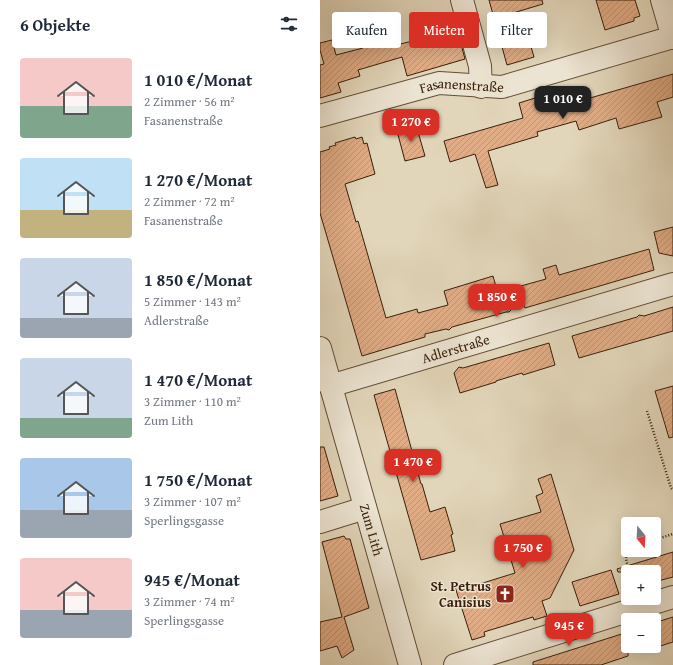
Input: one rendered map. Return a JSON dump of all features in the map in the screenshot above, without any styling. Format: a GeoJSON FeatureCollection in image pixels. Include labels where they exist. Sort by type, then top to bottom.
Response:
{"type":"FeatureCollection","features":[{"type":"Feature","properties":{"kind":"street"},"geometry":{"type":"LineString","coordinates":[[462,0],[480,66],[481,87]]}},
{"type":"Feature","properties":{"kind":"street"},"geometry":{"type":"LineString","coordinates":[[662,0],[673,38]]}},
{"type":"Feature","properties":{"kind":"street","name":"Fasanenstraße"},"geometry":{"type":"LineString","coordinates":[[320,116],[439,83],[481,87],[502,87],[673,38]]}},
{"type":"Feature","properties":{"kind":"street","name":"Adlerstraße"},"geometry":{"type":"LineString","coordinates":[[330,386],[556,328],[673,284]]}},
{"type":"Feature","properties":{"kind":"street","name":"Zum Lith"},"geometry":{"type":"LineString","coordinates":[[320,348],[410,665]]}},
{"type":"Feature","properties":{"kind":"street"},"geometry":{"type":"LineString","coordinates":[[320,522],[365,508]]}},
{"type":"Feature","properties":{"kind":"street"},"geometry":{"type":"LineString","coordinates":[[455,665],[673,597]]}},
{"type":"Feature","properties":{"kind":"path"},"geometry":{"type":"LineString","coordinates":[[648,411],[671,488],[673,490]]}},
{"type":"Feature","properties":{"kind":"path"},"geometry":{"type":"LineString","coordinates":[[661,538],[673,534]]}},
{"type":"Feature","properties":{"kind":"building"},"geometry":{"type":"Polygon","coordinates":[[[489,0],[542,0],[543,4],[516,12],[492,12],[489,0]]]}},
{"type":"Feature","properties":{"kind":"building"},"geometry":{"type":"Polygon","coordinates":[[[596,0],[635,0],[640,16],[634,18],[634,21],[605,30],[596,0]]]}},
{"type":"Feature","properties":{"kind":"building"},"geometry":{"type":"Polygon","coordinates":[[[332,40],[332,48],[334,48],[336,55],[363,48],[401,48],[401,44],[409,42],[409,48],[462,48],[465,59],[407,76],[402,57],[358,70],[360,76],[338,83],[341,92],[320,98],[320,65],[324,64],[320,50],[320,43],[332,40]]]}},
{"type":"Feature","properties":{"kind":"building"},"geometry":{"type":"Polygon","coordinates":[[[502,48],[531,48],[534,57],[507,65],[502,48]]]}},
{"type":"Feature","properties":{"kind":"building"},"geometry":{"type":"Polygon","coordinates":[[[673,74],[673,97],[657,102],[662,117],[619,129],[616,118],[579,130],[576,121],[537,132],[538,136],[488,151],[498,185],[486,188],[475,154],[450,162],[444,141],[523,118],[519,103],[551,93],[554,103],[558,102],[559,107],[673,74]]]}},
{"type":"Feature","properties":{"kind":"building"},"geometry":{"type":"Polygon","coordinates":[[[416,125],[425,156],[405,161],[397,131],[416,125]]]}},
{"type":"Feature","properties":{"kind":"building"},"geometry":{"type":"Polygon","coordinates":[[[355,137],[356,139],[362,137],[364,144],[367,143],[375,174],[345,184],[356,222],[358,221],[386,318],[417,309],[418,313],[448,305],[444,291],[493,276],[497,290],[509,286],[510,289],[546,279],[543,269],[556,265],[559,275],[649,249],[654,270],[525,308],[521,300],[509,312],[452,327],[449,330],[446,329],[425,334],[425,337],[362,356],[320,213],[320,152],[330,149],[329,147],[336,145],[335,143],[355,137]]]}},
{"type":"Feature","properties":{"kind":"building"},"geometry":{"type":"Polygon","coordinates":[[[673,227],[673,256],[659,253],[654,232],[673,227]]]}},
{"type":"Feature","properties":{"kind":"building"},"geometry":{"type":"Polygon","coordinates":[[[673,307],[673,331],[579,358],[572,336],[637,317],[639,315],[644,316],[673,307]]]}},
{"type":"Feature","properties":{"kind":"building"},"geometry":{"type":"Polygon","coordinates":[[[549,343],[555,365],[523,375],[522,373],[460,393],[454,373],[459,367],[463,368],[549,343]]]}},
{"type":"Feature","properties":{"kind":"building"},"geometry":{"type":"Polygon","coordinates":[[[673,386],[673,437],[669,438],[655,391],[673,386]]]}},
{"type":"Feature","properties":{"kind":"building"},"geometry":{"type":"Polygon","coordinates":[[[395,389],[430,512],[445,507],[453,534],[451,535],[455,551],[421,560],[374,395],[395,389]]]}},
{"type":"Feature","properties":{"kind":"building"},"geometry":{"type":"Polygon","coordinates":[[[320,447],[324,447],[338,496],[320,501],[320,447]]]}},
{"type":"Feature","properties":{"kind":"building"},"geometry":{"type":"Polygon","coordinates":[[[551,474],[574,550],[550,598],[542,601],[547,616],[534,620],[533,617],[484,632],[485,636],[472,640],[455,587],[468,583],[470,587],[515,573],[500,524],[541,512],[536,496],[543,493],[538,479],[551,474]]]}},
{"type":"Feature","properties":{"kind":"building"},"geometry":{"type":"Polygon","coordinates":[[[344,536],[346,539],[350,539],[369,608],[344,617],[354,650],[342,658],[337,646],[320,651],[320,622],[342,617],[322,542],[344,536]]]}},
{"type":"Feature","properties":{"kind":"building"},"geometry":{"type":"Polygon","coordinates":[[[673,552],[673,577],[661,580],[661,565],[630,565],[661,557],[661,556],[673,552]]]}},
{"type":"Feature","properties":{"kind":"building"},"geometry":{"type":"Polygon","coordinates":[[[621,568],[621,572],[618,572],[617,569],[621,568]]]}},
{"type":"Feature","properties":{"kind":"building"},"geometry":{"type":"Polygon","coordinates":[[[611,570],[619,594],[580,606],[572,582],[611,570]]]}},
{"type":"Feature","properties":{"kind":"building"},"geometry":{"type":"Polygon","coordinates":[[[673,617],[673,642],[661,646],[661,621],[673,617]]]}},
{"type":"Feature","properties":{"kind":"building"},"geometry":{"type":"Polygon","coordinates":[[[621,634],[621,653],[628,653],[628,656],[601,665],[533,665],[533,662],[621,634]]]}},
{"type":"Feature","properties":{"kind":"place","name":"St. Petrus Canisius"},"geometry":{"type":"Point","coordinates":[505,594]}}]}
